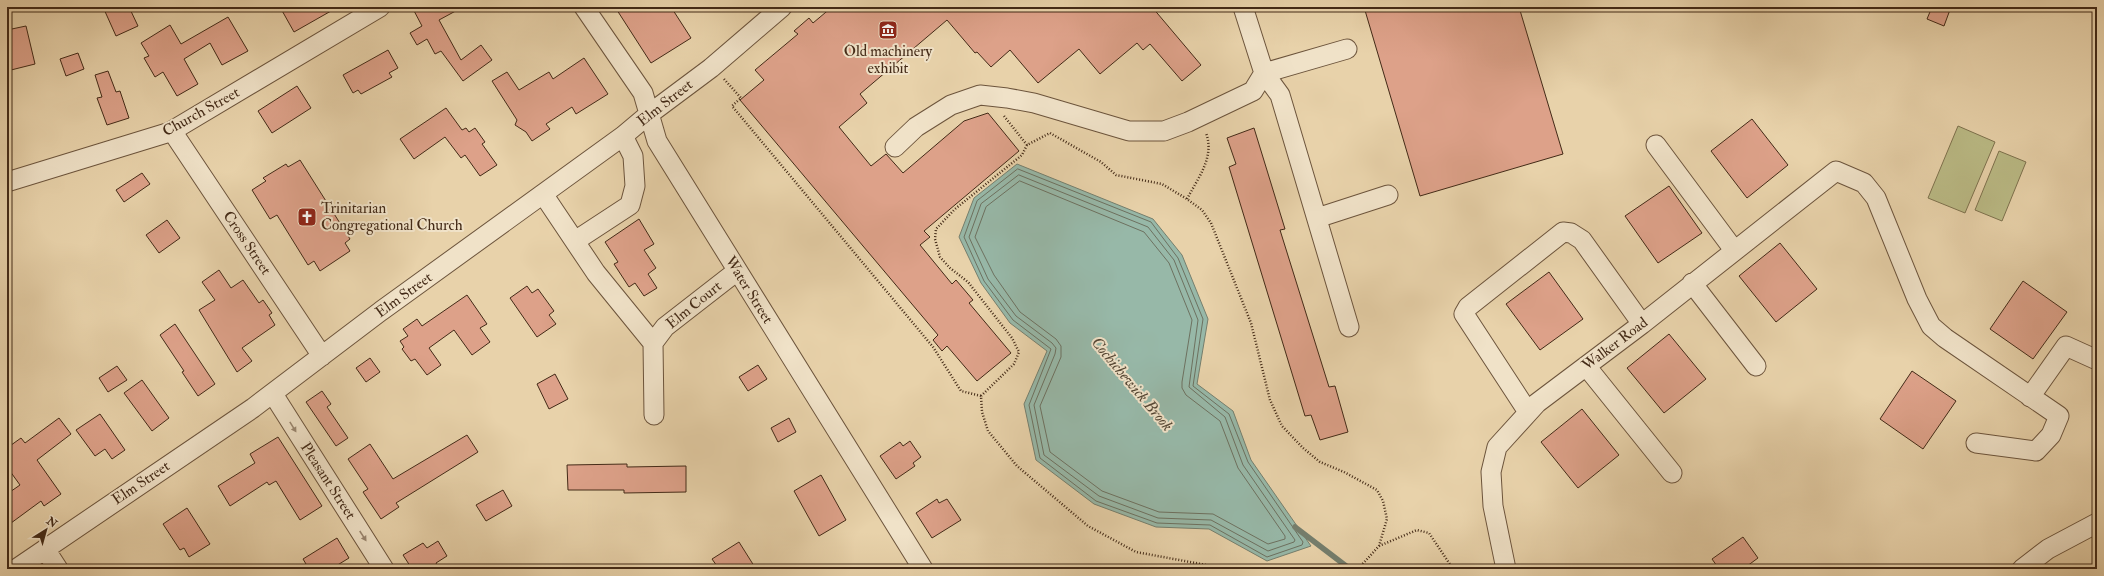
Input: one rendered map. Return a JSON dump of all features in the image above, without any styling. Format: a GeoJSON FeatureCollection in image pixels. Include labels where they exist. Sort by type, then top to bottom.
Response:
{"type":"FeatureCollection","features":[{"type":"Feature","properties":{"kind":"street","name":"Church Street"},"geometry":{"type":"LineString","coordinates":[[7,182],[172,131],[380,7]]}},
{"type":"Feature","properties":{"kind":"street","name":"Water Street"},"geometry":{"type":"LineString","coordinates":[[584,7],[643,93],[648,115],[657,141],[923,569]]}},
{"type":"Feature","properties":{"kind":"street","name":"Elm Street"},"geometry":{"type":"LineString","coordinates":[[16,569],[273,394],[322,356],[623,136],[648,115],[711,68],[782,7]]}},
{"type":"Feature","properties":{"kind":"street"},"geometry":{"type":"LineString","coordinates":[[1243,7],[1264,73],[1280,95],[1349,326]]}},
{"type":"Feature","properties":{"kind":"street"},"geometry":{"type":"LineString","coordinates":[[895,146],[916,127],[951,105],[980,95],[1034,103],[1129,131],[1164,131],[1253,91],[1264,73],[1347,49]]}},
{"type":"Feature","properties":{"kind":"street","name":"Cross Street"},"geometry":{"type":"LineString","coordinates":[[172,131],[322,356]]}},
{"type":"Feature","properties":{"kind":"street"},"geometry":{"type":"LineString","coordinates":[[575,241],[630,205],[635,186],[634,156],[623,136]]}},
{"type":"Feature","properties":{"kind":"street"},"geometry":{"type":"LineString","coordinates":[[1656,145],[1734,250]]}},
{"type":"Feature","properties":{"kind":"street","name":"Walker Road"},"geometry":{"type":"LineString","coordinates":[[1506,569],[1492,506],[1491,472],[1497,447],[1537,403],[1642,324],[1692,283],[1836,171],[1864,183],[1876,198],[1917,299],[1931,326],[1945,338],[2030,397]]}},
{"type":"Feature","properties":{"kind":"street"},"geometry":{"type":"LineString","coordinates":[[543,194],[596,273],[654,342]]}},
{"type":"Feature","properties":{"kind":"street"},"geometry":{"type":"LineString","coordinates":[[1317,218],[1388,195]]}},
{"type":"Feature","properties":{"kind":"street"},"geometry":{"type":"LineString","coordinates":[[1528,412],[1464,314],[1468,307],[1563,232],[1571,233],[1582,240],[1642,324]]}},
{"type":"Feature","properties":{"kind":"street","name":"Elm Court"},"geometry":{"type":"LineString","coordinates":[[654,415],[654,342],[665,327],[738,271]]}},
{"type":"Feature","properties":{"kind":"street"},"geometry":{"type":"LineString","coordinates":[[1692,283],[1756,366]]}},
{"type":"Feature","properties":{"kind":"street"},"geometry":{"type":"LineString","coordinates":[[1976,443],[2036,451],[2051,435],[2059,416],[2030,397],[2066,346],[2097,360]]}},
{"type":"Feature","properties":{"kind":"street"},"geometry":{"type":"LineString","coordinates":[[1586,366],[1672,473]]}},
{"type":"Feature","properties":{"kind":"street","name":"Pleasant Street"},"geometry":{"type":"LineString","coordinates":[[273,394],[384,569]]}},
{"type":"Feature","properties":{"kind":"street"},"geometry":{"type":"LineString","coordinates":[[2022,569],[2048,549],[2097,523]]}},
{"type":"Feature","properties":{"kind":"street"},"geometry":{"type":"LineString","coordinates":[[46,548],[58,569]]}},
{"type":"Feature","properties":{"kind":"path"},"geometry":{"type":"LineString","coordinates":[[724,78],[741,98],[732,106],[933,347],[961,391],[981,396]]}},
{"type":"Feature","properties":{"kind":"path"},"geometry":{"type":"LineString","coordinates":[[987,96],[1027,145]]}},
{"type":"Feature","properties":{"kind":"path"},"geometry":{"type":"LineString","coordinates":[[1188,199],[1207,162],[1209,150],[1208,138],[1200,116]]}},
{"type":"Feature","properties":{"kind":"path"},"geometry":{"type":"LineString","coordinates":[[1228,569],[1136,552],[1088,526],[1012,460],[988,431],[982,412],[981,396],[1014,364],[1019,352],[1012,338],[968,282],[950,268],[940,257],[935,239],[936,229],[955,209],[1022,155],[1027,145],[1050,133],[1100,162],[1116,176],[1162,184],[1188,199],[1202,210],[1211,223],[1251,323],[1270,400],[1282,426],[1302,448],[1320,462],[1344,472],[1377,490],[1384,501],[1387,519],[1379,546]]}},
{"type":"Feature","properties":{"kind":"path"},"geometry":{"type":"LineString","coordinates":[[1358,569],[1379,546],[1417,530],[1429,533],[1453,569]]}},
{"type":"Feature","properties":{"kind":"green space"},"geometry":{"type":"Polygon","coordinates":[[[1958,126],[1995,142],[1965,213],[1928,198],[1958,126]]]}},
{"type":"Feature","properties":{"kind":"green space"},"geometry":{"type":"Polygon","coordinates":[[[1999,151],[2026,162],[2002,221],[1975,210],[1999,151]]]}},
{"type":"Feature","properties":{"kind":"water"},"geometry":{"type":"Polygon","coordinates":[[[1017,164],[1153,219],[1182,255],[1208,319],[1197,384],[1233,411],[1251,460],[1311,546],[1267,561],[1209,529],[1156,527],[1094,504],[1036,460],[1024,404],[1047,351],[1010,323],[981,283],[959,237],[974,198],[1017,164]]]}},
{"type":"Feature","properties":{"kind":"building"},"geometry":{"type":"Polygon","coordinates":[[[103,7],[129,7],[138,26],[116,36],[103,7]]]}},
{"type":"Feature","properties":{"kind":"building"},"geometry":{"type":"Polygon","coordinates":[[[280,7],[338,7],[294,32],[280,7]]]}},
{"type":"Feature","properties":{"kind":"building"},"geometry":{"type":"Polygon","coordinates":[[[412,7],[463,7],[439,20],[461,60],[481,45],[492,60],[463,81],[441,51],[435,54],[427,39],[417,45],[410,33],[422,26],[412,7]]]}},
{"type":"Feature","properties":{"kind":"building"},"geometry":{"type":"Polygon","coordinates":[[[615,7],[671,7],[691,38],[651,63],[615,7]]]}},
{"type":"Feature","properties":{"kind":"building"},"geometry":{"type":"Polygon","coordinates":[[[832,7],[1152,7],[1201,65],[1182,81],[1150,44],[1143,50],[1137,43],[1100,74],[1079,49],[1038,83],[1010,50],[991,67],[977,52],[975,53],[947,20],[860,94],[867,103],[839,127],[871,166],[886,154],[903,173],[964,121],[988,113],[1019,151],[924,231],[930,237],[920,245],[952,284],[956,280],[973,300],[969,303],[1011,353],[977,381],[947,346],[942,351],[933,340],[938,335],[740,100],[764,80],[755,70],[798,34],[794,31],[809,18],[813,23],[832,7]]]}},
{"type":"Feature","properties":{"kind":"building"},"geometry":{"type":"Polygon","coordinates":[[[1364,7],[1519,7],[1563,154],[1420,196],[1364,7]]]}},
{"type":"Feature","properties":{"kind":"building"},"geometry":{"type":"Polygon","coordinates":[[[1932,7],[1951,7],[1944,26],[1927,19],[1932,7]]]}},
{"type":"Feature","properties":{"kind":"building"},"geometry":{"type":"Polygon","coordinates":[[[228,17],[248,51],[222,65],[210,43],[184,59],[198,84],[177,96],[163,72],[155,77],[144,58],[149,56],[141,43],[170,25],[181,44],[228,17]]]}},
{"type":"Feature","properties":{"kind":"building"},"geometry":{"type":"Polygon","coordinates":[[[26,26],[35,64],[11,70],[9,63],[7,63],[7,30],[26,26]]]}},
{"type":"Feature","properties":{"kind":"building"},"geometry":{"type":"Polygon","coordinates":[[[388,50],[398,68],[389,73],[392,77],[361,94],[358,90],[353,93],[343,75],[388,50]]]}},
{"type":"Feature","properties":{"kind":"building"},"geometry":{"type":"Polygon","coordinates":[[[78,53],[84,69],[66,76],[60,59],[78,53]]]}},
{"type":"Feature","properties":{"kind":"building"},"geometry":{"type":"Polygon","coordinates":[[[584,58],[608,94],[576,114],[572,107],[546,124],[550,129],[532,141],[526,132],[515,125],[517,120],[492,81],[507,72],[519,90],[549,72],[553,79],[584,58]]]}},
{"type":"Feature","properties":{"kind":"building"},"geometry":{"type":"Polygon","coordinates":[[[108,71],[116,92],[120,91],[129,118],[107,125],[97,98],[102,97],[95,75],[108,71]]]}},
{"type":"Feature","properties":{"kind":"building"},"geometry":{"type":"Polygon","coordinates":[[[297,86],[311,108],[272,133],[258,111],[297,86]]]}},
{"type":"Feature","properties":{"kind":"building"},"geometry":{"type":"Polygon","coordinates":[[[446,108],[462,130],[466,128],[469,132],[475,128],[485,142],[482,144],[497,165],[480,176],[465,155],[461,158],[445,137],[414,159],[400,139],[446,108]]]}},
{"type":"Feature","properties":{"kind":"building"},"geometry":{"type":"Polygon","coordinates":[[[1752,119],[1788,165],[1747,198],[1711,151],[1752,119]]]}},
{"type":"Feature","properties":{"kind":"building"},"geometry":{"type":"Polygon","coordinates":[[[1254,128],[1285,229],[1280,230],[1329,387],[1335,386],[1348,432],[1320,440],[1311,415],[1305,416],[1229,167],[1236,164],[1227,138],[1254,128]]]}},
{"type":"Feature","properties":{"kind":"building","name":"Trinitarian Congregational Church"},"geometry":{"type":"Polygon","coordinates":[[[300,160],[350,239],[345,243],[350,251],[320,271],[314,261],[308,265],[277,215],[270,219],[252,190],[266,181],[263,178],[286,164],[288,167],[300,160]]]}},
{"type":"Feature","properties":{"kind":"building"},"geometry":{"type":"Polygon","coordinates":[[[142,173],[150,184],[124,202],[116,190],[142,173]]]}},
{"type":"Feature","properties":{"kind":"building"},"geometry":{"type":"Polygon","coordinates":[[[1669,186],[1702,233],[1658,263],[1625,216],[1669,186]]]}},
{"type":"Feature","properties":{"kind":"building"},"geometry":{"type":"Polygon","coordinates":[[[639,219],[654,244],[644,250],[656,268],[648,274],[657,288],[644,296],[635,283],[629,287],[614,264],[618,262],[605,242],[639,219]]]}},
{"type":"Feature","properties":{"kind":"building"},"geometry":{"type":"Polygon","coordinates":[[[167,220],[180,238],[159,253],[146,235],[167,220]]]}},
{"type":"Feature","properties":{"kind":"building"},"geometry":{"type":"Polygon","coordinates":[[[1780,243],[1817,289],[1776,322],[1739,276],[1780,243]]]}},
{"type":"Feature","properties":{"kind":"building"},"geometry":{"type":"Polygon","coordinates":[[[219,270],[231,288],[243,280],[259,303],[263,300],[272,313],[269,315],[275,325],[242,348],[252,361],[237,372],[199,310],[215,300],[202,282],[219,270]]]}},
{"type":"Feature","properties":{"kind":"building"},"geometry":{"type":"Polygon","coordinates":[[[1549,272],[1583,319],[1540,350],[1506,304],[1549,272]]]}},
{"type":"Feature","properties":{"kind":"building"},"geometry":{"type":"Polygon","coordinates":[[[2023,281],[2067,312],[2033,359],[1990,329],[2023,281]]]}},
{"type":"Feature","properties":{"kind":"building"},"geometry":{"type":"Polygon","coordinates":[[[527,286],[532,293],[538,289],[554,311],[549,315],[556,324],[537,337],[510,298],[527,286]]]}},
{"type":"Feature","properties":{"kind":"building"},"geometry":{"type":"Polygon","coordinates":[[[467,295],[487,324],[480,328],[490,342],[472,355],[454,330],[429,348],[441,365],[427,375],[415,359],[411,361],[402,349],[404,347],[400,341],[408,336],[403,329],[417,319],[422,326],[467,295]]]}},
{"type":"Feature","properties":{"kind":"building"},"geometry":{"type":"Polygon","coordinates":[[[175,324],[215,384],[198,396],[182,372],[184,371],[160,335],[175,324]]]}},
{"type":"Feature","properties":{"kind":"building"},"geometry":{"type":"Polygon","coordinates":[[[1669,334],[1706,379],[1664,413],[1627,368],[1669,334]]]}},
{"type":"Feature","properties":{"kind":"building"},"geometry":{"type":"Polygon","coordinates":[[[370,358],[380,372],[366,382],[356,368],[370,358]]]}},
{"type":"Feature","properties":{"kind":"building"},"geometry":{"type":"Polygon","coordinates":[[[758,365],[767,379],[748,391],[739,377],[758,365]]]}},
{"type":"Feature","properties":{"kind":"building"},"geometry":{"type":"Polygon","coordinates":[[[117,366],[127,380],[108,392],[99,378],[117,366]]]}},
{"type":"Feature","properties":{"kind":"building"},"geometry":{"type":"Polygon","coordinates":[[[1912,371],[1956,401],[1923,449],[1880,419],[1912,371]]]}},
{"type":"Feature","properties":{"kind":"building"},"geometry":{"type":"Polygon","coordinates":[[[555,374],[568,399],[549,409],[537,384],[555,374]]]}},
{"type":"Feature","properties":{"kind":"building"},"geometry":{"type":"Polygon","coordinates":[[[142,380],[169,418],[152,431],[124,393],[142,380]]]}},
{"type":"Feature","properties":{"kind":"building"},"geometry":{"type":"Polygon","coordinates":[[[322,391],[331,404],[327,407],[348,438],[336,446],[306,402],[322,391]]]}},
{"type":"Feature","properties":{"kind":"building"},"geometry":{"type":"Polygon","coordinates":[[[1582,409],[1619,455],[1578,488],[1541,442],[1582,409]]]}},
{"type":"Feature","properties":{"kind":"building"},"geometry":{"type":"Polygon","coordinates":[[[100,414],[125,450],[112,459],[105,449],[95,456],[76,430],[100,414]]]}},
{"type":"Feature","properties":{"kind":"building"},"geometry":{"type":"Polygon","coordinates":[[[59,418],[71,434],[37,460],[61,494],[44,506],[41,501],[7,526],[7,494],[20,485],[7,467],[7,448],[21,438],[25,443],[59,418]]]}},
{"type":"Feature","properties":{"kind":"building"},"geometry":{"type":"Polygon","coordinates":[[[789,418],[796,432],[778,442],[771,428],[789,418]]]}},
{"type":"Feature","properties":{"kind":"building"},"geometry":{"type":"Polygon","coordinates":[[[467,435],[478,452],[396,503],[399,507],[381,519],[363,492],[368,489],[348,459],[370,444],[393,479],[467,435]]]}},
{"type":"Feature","properties":{"kind":"building"},"geometry":{"type":"Polygon","coordinates":[[[278,437],[322,506],[300,520],[276,481],[269,485],[267,482],[230,506],[218,486],[255,463],[250,454],[278,437]]]}},
{"type":"Feature","properties":{"kind":"building"},"geometry":{"type":"Polygon","coordinates":[[[910,441],[921,457],[913,463],[915,466],[896,479],[880,456],[900,442],[903,446],[910,441]]]}},
{"type":"Feature","properties":{"kind":"building"},"geometry":{"type":"Polygon","coordinates":[[[627,464],[627,467],[686,466],[686,492],[624,493],[624,490],[568,490],[567,465],[627,464]]]}},
{"type":"Feature","properties":{"kind":"building"},"geometry":{"type":"Polygon","coordinates":[[[821,475],[846,520],[819,536],[794,491],[821,475]]]}},
{"type":"Feature","properties":{"kind":"building"},"geometry":{"type":"Polygon","coordinates":[[[503,490],[512,506],[486,521],[476,505],[503,490]]]}},
{"type":"Feature","properties":{"kind":"building"},"geometry":{"type":"Polygon","coordinates":[[[937,499],[939,503],[947,499],[961,520],[932,538],[916,513],[937,499]]]}},
{"type":"Feature","properties":{"kind":"building"},"geometry":{"type":"Polygon","coordinates":[[[187,508],[210,544],[189,557],[184,548],[180,550],[163,524],[187,508]]]}},
{"type":"Feature","properties":{"kind":"building"},"geometry":{"type":"Polygon","coordinates":[[[1743,537],[1758,558],[1743,569],[1719,569],[1712,559],[1743,537]]]}},
{"type":"Feature","properties":{"kind":"building"},"geometry":{"type":"Polygon","coordinates":[[[337,538],[349,558],[331,569],[309,569],[303,559],[337,538]]]}},
{"type":"Feature","properties":{"kind":"building"},"geometry":{"type":"Polygon","coordinates":[[[438,541],[447,556],[436,563],[439,569],[412,569],[403,555],[423,543],[427,548],[438,541]]]}},
{"type":"Feature","properties":{"kind":"building"},"geometry":{"type":"Polygon","coordinates":[[[739,542],[756,569],[719,569],[712,559],[739,542]]]}},
{"type":"Feature","properties":{"kind":"waterway","name":"Cochichewick Brook"},"geometry":{"type":"LineString","coordinates":[[1295,527],[1350,569]]}},
{"type":"Feature","properties":{"kind":"place","name":"Old machinery exhibit"},"geometry":{"type":"Point","coordinates":[888,30]}},
{"type":"Feature","properties":{"kind":"place","name":"Trinitarian Congregational Church"},"geometry":{"type":"Point","coordinates":[307,217]}}]}
